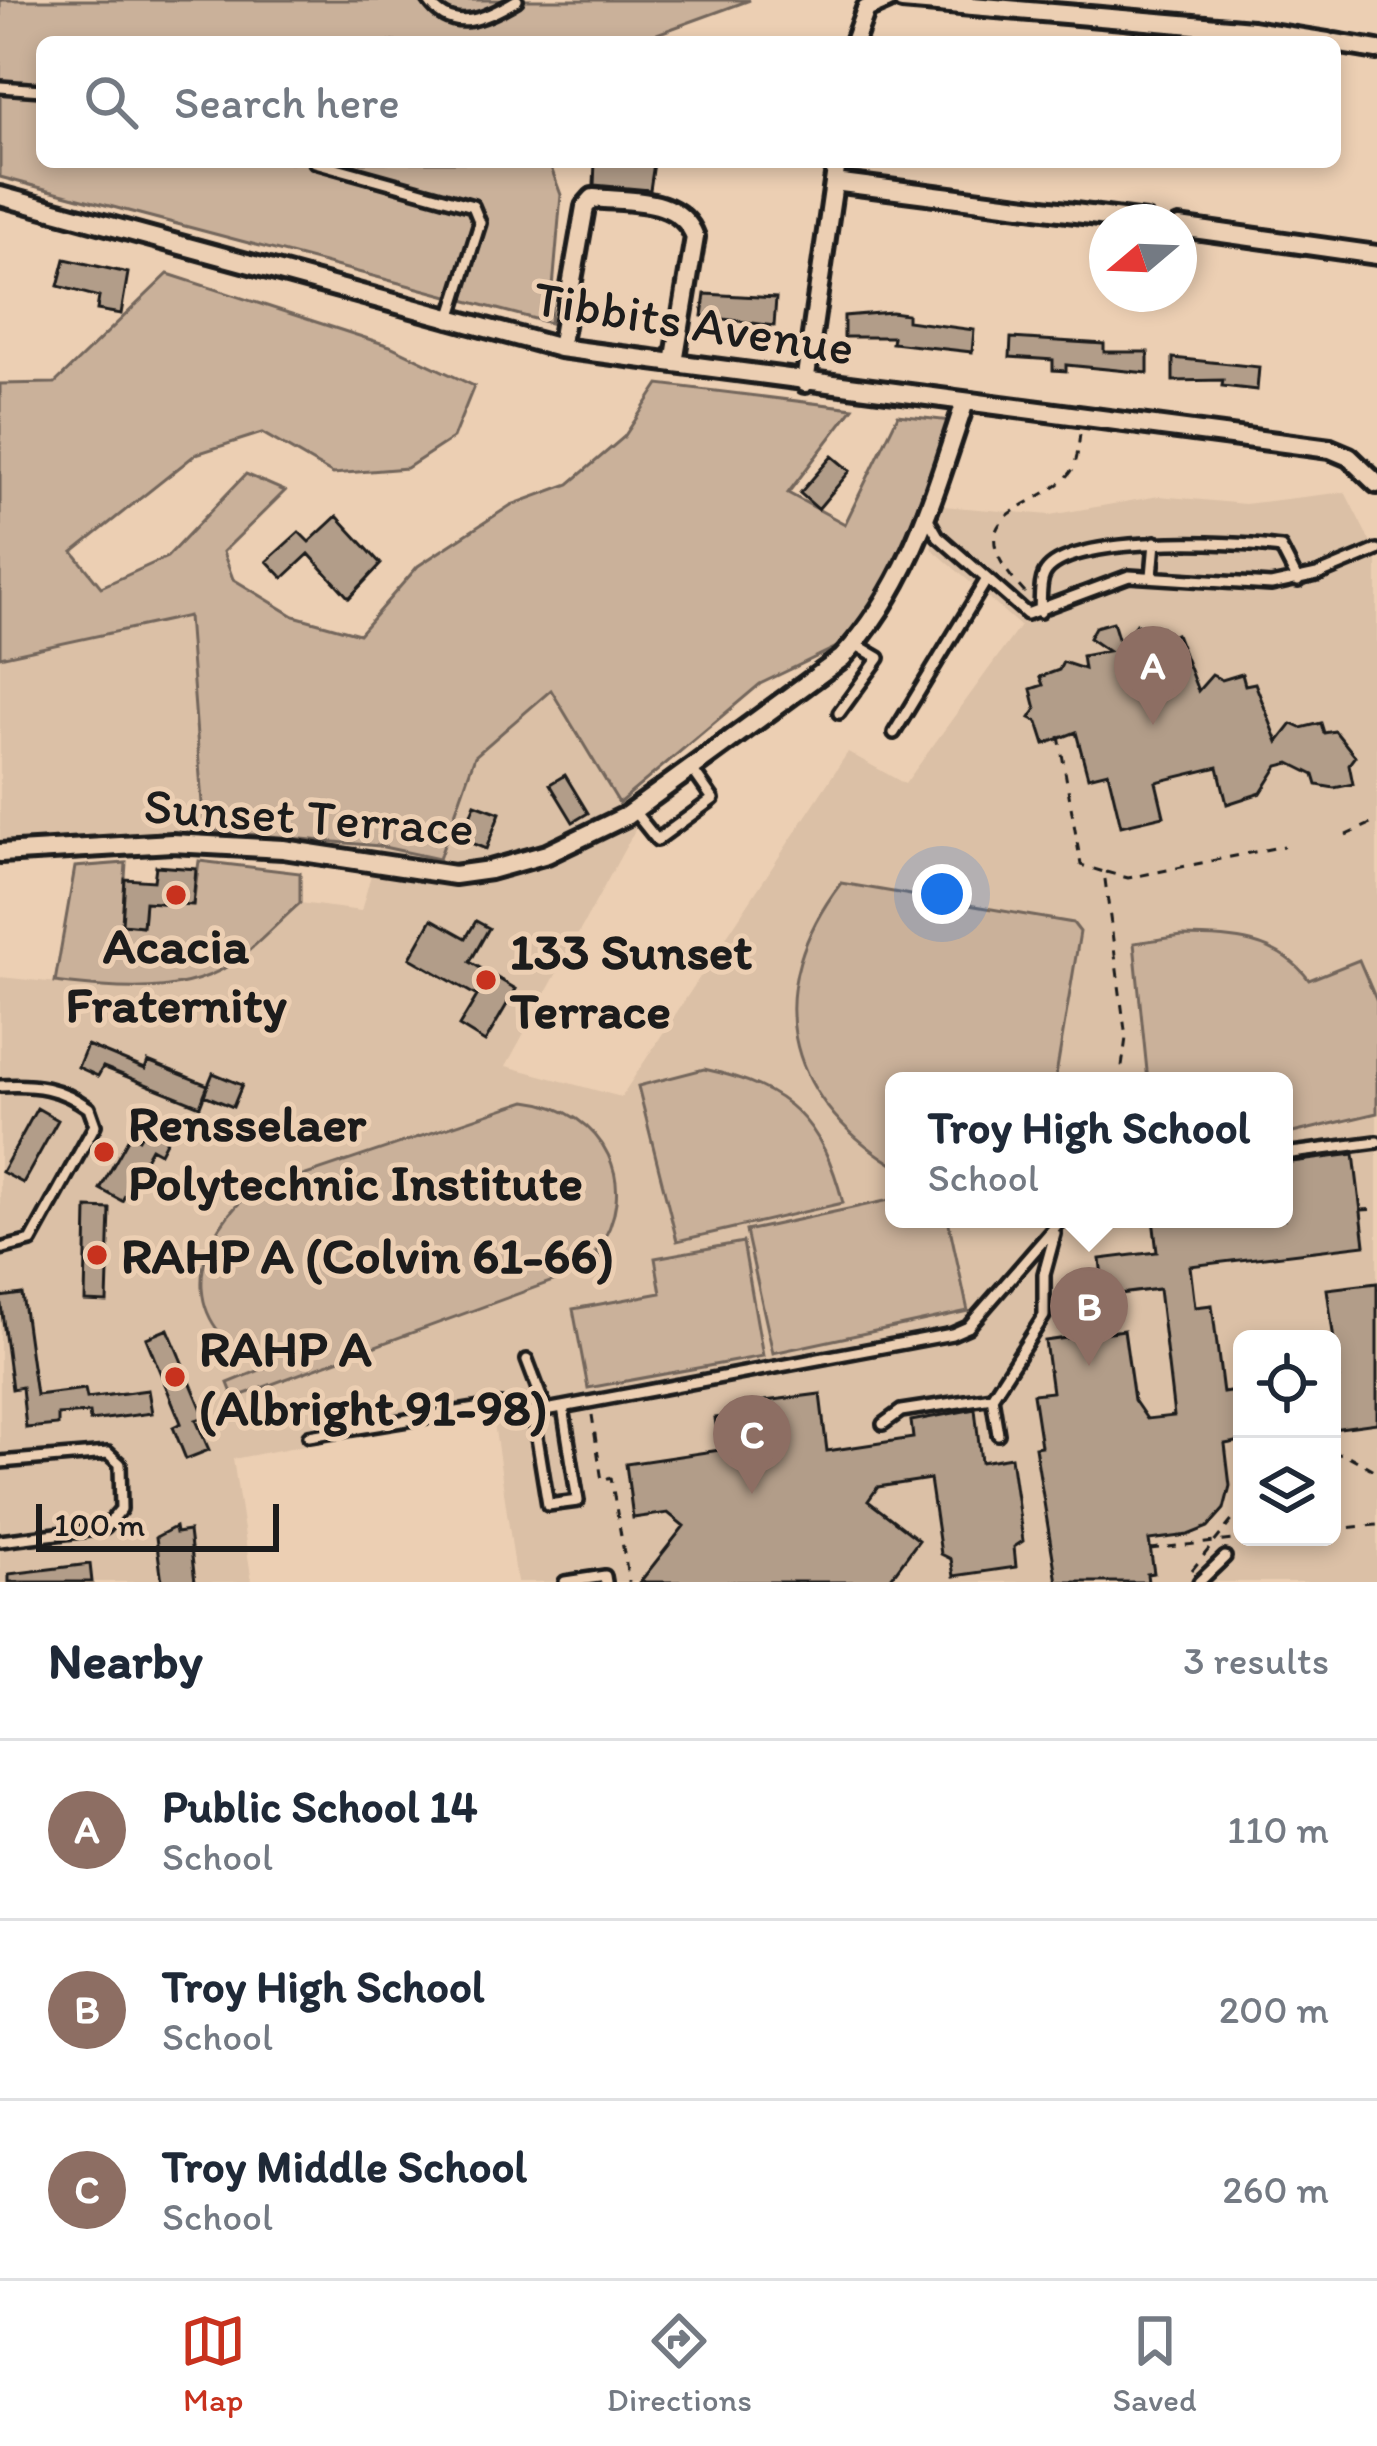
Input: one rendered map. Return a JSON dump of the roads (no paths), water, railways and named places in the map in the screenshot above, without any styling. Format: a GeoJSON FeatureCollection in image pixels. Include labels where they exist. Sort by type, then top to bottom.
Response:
{"type":"FeatureCollection","features":[{"type":"Feature","properties":{"kind":"street"},"geometry":{"type":"LineString","coordinates":[[856,36],[866,9],[886,0]]}},
{"type":"Feature","properties":{"kind":"street"},"geometry":{"type":"LineString","coordinates":[[902,0],[1288,36]]}},
{"type":"Feature","properties":{"kind":"street"},"geometry":{"type":"LineString","coordinates":[[1341,45],[1377,50]]}},
{"type":"Feature","properties":{"kind":"street"},"geometry":{"type":"LineString","coordinates":[[806,383],[836,168]]}},
{"type":"Feature","properties":{"kind":"street"},"geometry":{"type":"LineString","coordinates":[[834,182],[1089,215]]}},
{"type":"Feature","properties":{"kind":"street","name":"Tibbits Avenue"},"geometry":{"type":"LineString","coordinates":[[0,196],[449,322],[560,348],[964,405],[1330,449],[1349,457],[1377,484]]}},
{"type":"Feature","properties":{"kind":"street"},"geometry":{"type":"LineString","coordinates":[[560,348],[585,207],[592,198],[665,206],[680,214],[695,237],[674,363]]}},
{"type":"Feature","properties":{"kind":"street"},"geometry":{"type":"LineString","coordinates":[[1197,230],[1377,255]]}},
{"type":"Feature","properties":{"kind":"street","name":"Sunset Terrace"},"geometry":{"type":"LineString","coordinates":[[0,853],[172,844],[283,849],[454,875],[547,854],[633,810],[855,644],[896,589],[927,517],[964,405]]}},
{"type":"Feature","properties":{"kind":"lane"},"geometry":{"type":"LineString","coordinates":[[428,0],[451,20],[474,22],[517,0]]}},
{"type":"Feature","properties":{"kind":"lane"},"geometry":{"type":"LineString","coordinates":[[0,87],[36,90]]}},
{"type":"Feature","properties":{"kind":"lane"},"geometry":{"type":"LineString","coordinates":[[337,168],[473,206],[480,223],[449,322]]}},
{"type":"Feature","properties":{"kind":"lane"},"geometry":{"type":"LineString","coordinates":[[927,517],[938,536],[1027,614],[1100,583],[1152,576],[1246,587],[1298,581],[1377,550]]}},
{"type":"Feature","properties":{"kind":"lane"},"geometry":{"type":"LineString","coordinates":[[1040,612],[1043,575],[1053,565],[1096,550],[1155,542],[1280,548],[1298,581]]}},
{"type":"Feature","properties":{"kind":"lane"},"geometry":{"type":"LineString","coordinates":[[1152,576],[1155,542]]}},
{"type":"Feature","properties":{"kind":"lane"},"geometry":{"type":"LineString","coordinates":[[894,733],[987,579]]}},
{"type":"Feature","properties":{"kind":"lane"},"geometry":{"type":"LineString","coordinates":[[839,713],[879,658],[855,644]]}},
{"type":"Feature","properties":{"kind":"lane"},"geometry":{"type":"LineString","coordinates":[[633,810],[657,840],[713,799],[690,766]]}},
{"type":"Feature","properties":{"kind":"lane"},"geometry":{"type":"LineString","coordinates":[[0,1086],[39,1084],[59,1090],[89,1108],[95,1125],[35,1235],[24,1245],[0,1249]]}},
{"type":"Feature","properties":{"kind":"lane"},"geometry":{"type":"LineString","coordinates":[[1293,1153],[1377,1142]]}},
{"type":"Feature","properties":{"kind":"lane"},"geometry":{"type":"LineString","coordinates":[[309,1436],[500,1405],[533,1413],[952,1334],[968,1327],[1054,1228]]}},
{"type":"Feature","properties":{"kind":"lane"},"geometry":{"type":"LineString","coordinates":[[998,1433],[992,1397],[1044,1316],[1044,1274],[1058,1228]]}},
{"type":"Feature","properties":{"kind":"lane"},"geometry":{"type":"LineString","coordinates":[[527,1360],[546,1410]]}},
{"type":"Feature","properties":{"kind":"lane"},"geometry":{"type":"LineString","coordinates":[[883,1424],[901,1411],[992,1397]]}},
{"type":"Feature","properties":{"kind":"lane"},"geometry":{"type":"LineString","coordinates":[[533,1413],[548,1505],[578,1501],[563,1407]]}},
{"type":"Feature","properties":{"kind":"lane"},"geometry":{"type":"LineString","coordinates":[[0,1462],[108,1453],[120,1464],[122,1501],[105,1528],[0,1541]]}},
{"type":"Feature","properties":{"kind":"lane"},"geometry":{"type":"LineString","coordinates":[[1199,1582],[1225,1557]]}},
{"type":"Feature","properties":{"kind":"lane"},"geometry":{"type":"LineString","coordinates":[[565,1582],[605,1576],[606,1582]]}},
{"type":"Feature","properties":{"kind":"place","name":"Public School 14"},"geometry":{"type":"Point","coordinates":[1153,725]}},
{"type":"Feature","properties":{"kind":"place","name":"Acacia Fraternity"},"geometry":{"type":"Point","coordinates":[176,895]}},
{"type":"Feature","properties":{"kind":"place","name":"133 Sunset Terrace"},"geometry":{"type":"Point","coordinates":[486,980]}},
{"type":"Feature","properties":{"kind":"place","name":"Rensselaer Polytechnic Institute"},"geometry":{"type":"Point","coordinates":[104,1152]}},
{"type":"Feature","properties":{"kind":"place","name":"RAHP A (Colvin 61-66)"},"geometry":{"type":"Point","coordinates":[97,1255]}},
{"type":"Feature","properties":{"kind":"place","name":"Troy High School"},"geometry":{"type":"Point","coordinates":[1089,1366]}},
{"type":"Feature","properties":{"kind":"place","name":"RAHP A (Albright 91-98)"},"geometry":{"type":"Point","coordinates":[175,1377]}},
{"type":"Feature","properties":{"kind":"place","name":"Troy Middle School"},"geometry":{"type":"Point","coordinates":[752,1494]}}]}
